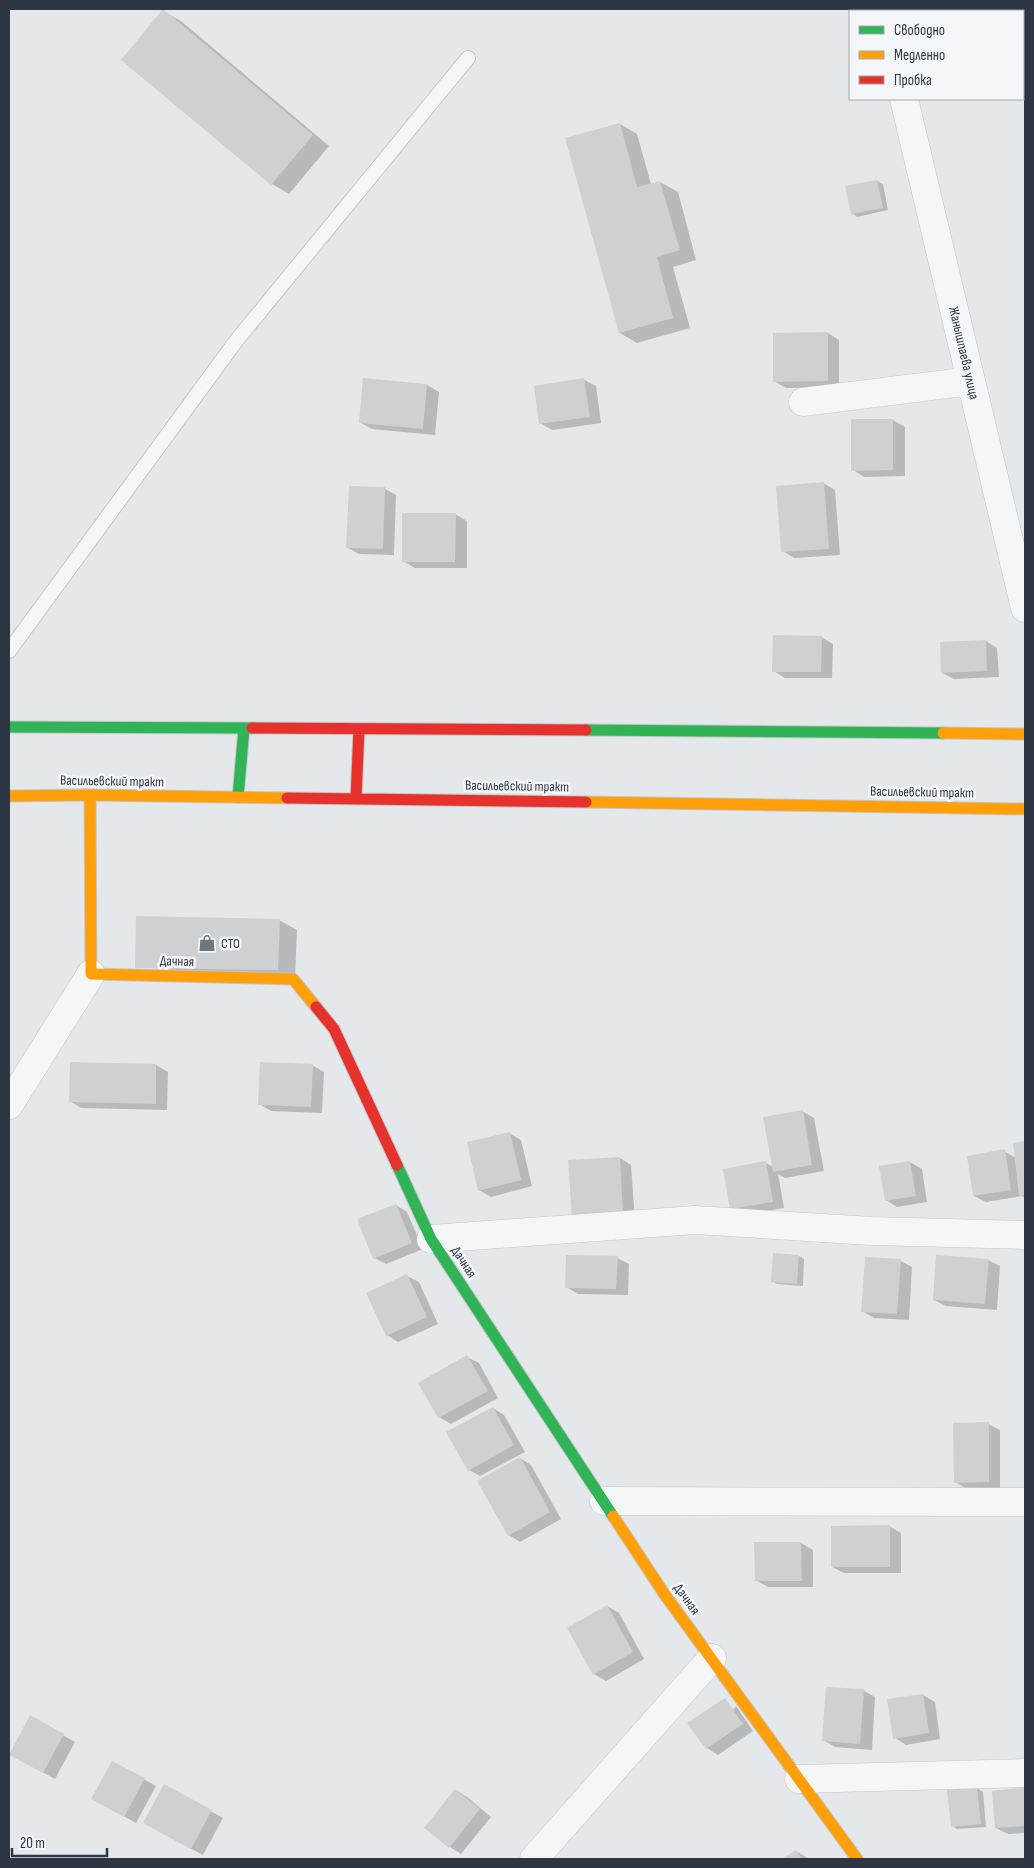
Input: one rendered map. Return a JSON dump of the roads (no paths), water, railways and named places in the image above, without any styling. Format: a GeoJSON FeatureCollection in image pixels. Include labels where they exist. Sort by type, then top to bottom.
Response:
{"type":"FeatureCollection","features":[{"type":"Feature","properties":{"kind":"main road"},"geometry":{"type":"LineString","coordinates":[[9,727],[1025,734]]}},
{"type":"Feature","properties":{"kind":"main road"},"geometry":{"type":"LineString","coordinates":[[238,797],[244,728]]}},
{"type":"Feature","properties":{"kind":"main road"},"geometry":{"type":"LineString","coordinates":[[356,799],[359,729]]}},
{"type":"Feature","properties":{"kind":"main road"},"geometry":{"type":"LineString","coordinates":[[90,795],[90,974]]}},
{"type":"Feature","properties":{"kind":"main road","name":"Васильевский тракт"},"geometry":{"type":"LineString","coordinates":[[9,796],[90,795],[1025,808]]}},
{"type":"Feature","properties":{"kind":"main road","name":"Дачная"},"geometry":{"type":"LineString","coordinates":[[90,974],[294,979],[334,1029],[431,1239],[665,1595],[857,1859]]}},
{"type":"Feature","properties":{"kind":"street","name":"Жанышпаева улица"},"geometry":{"type":"LineString","coordinates":[[904,100],[1025,608]]}},
{"type":"Feature","properties":{"kind":"street"},"geometry":{"type":"LineString","coordinates":[[803,402],[971,381]]}},
{"type":"Feature","properties":{"kind":"street"},"geometry":{"type":"LineString","coordinates":[[9,1105],[90,974]]}},
{"type":"Feature","properties":{"kind":"street"},"geometry":{"type":"LineString","coordinates":[[431,1239],[695,1220],[871,1231],[1025,1235]]}},
{"type":"Feature","properties":{"kind":"street"},"geometry":{"type":"LineString","coordinates":[[604,1501],[1025,1502]]}},
{"type":"Feature","properties":{"kind":"street"},"geometry":{"type":"LineString","coordinates":[[534,1859],[712,1658]]}},
{"type":"Feature","properties":{"kind":"street"},"geometry":{"type":"LineString","coordinates":[[799,1779],[1025,1773]]}},
{"type":"Feature","properties":{"kind":"lane"},"geometry":{"type":"LineString","coordinates":[[9,652],[236,341],[468,58]]}},
{"type":"Feature","properties":{"kind":"place","name":"СТО"},"geometry":{"type":"Point","coordinates":[207,943]}}]}
